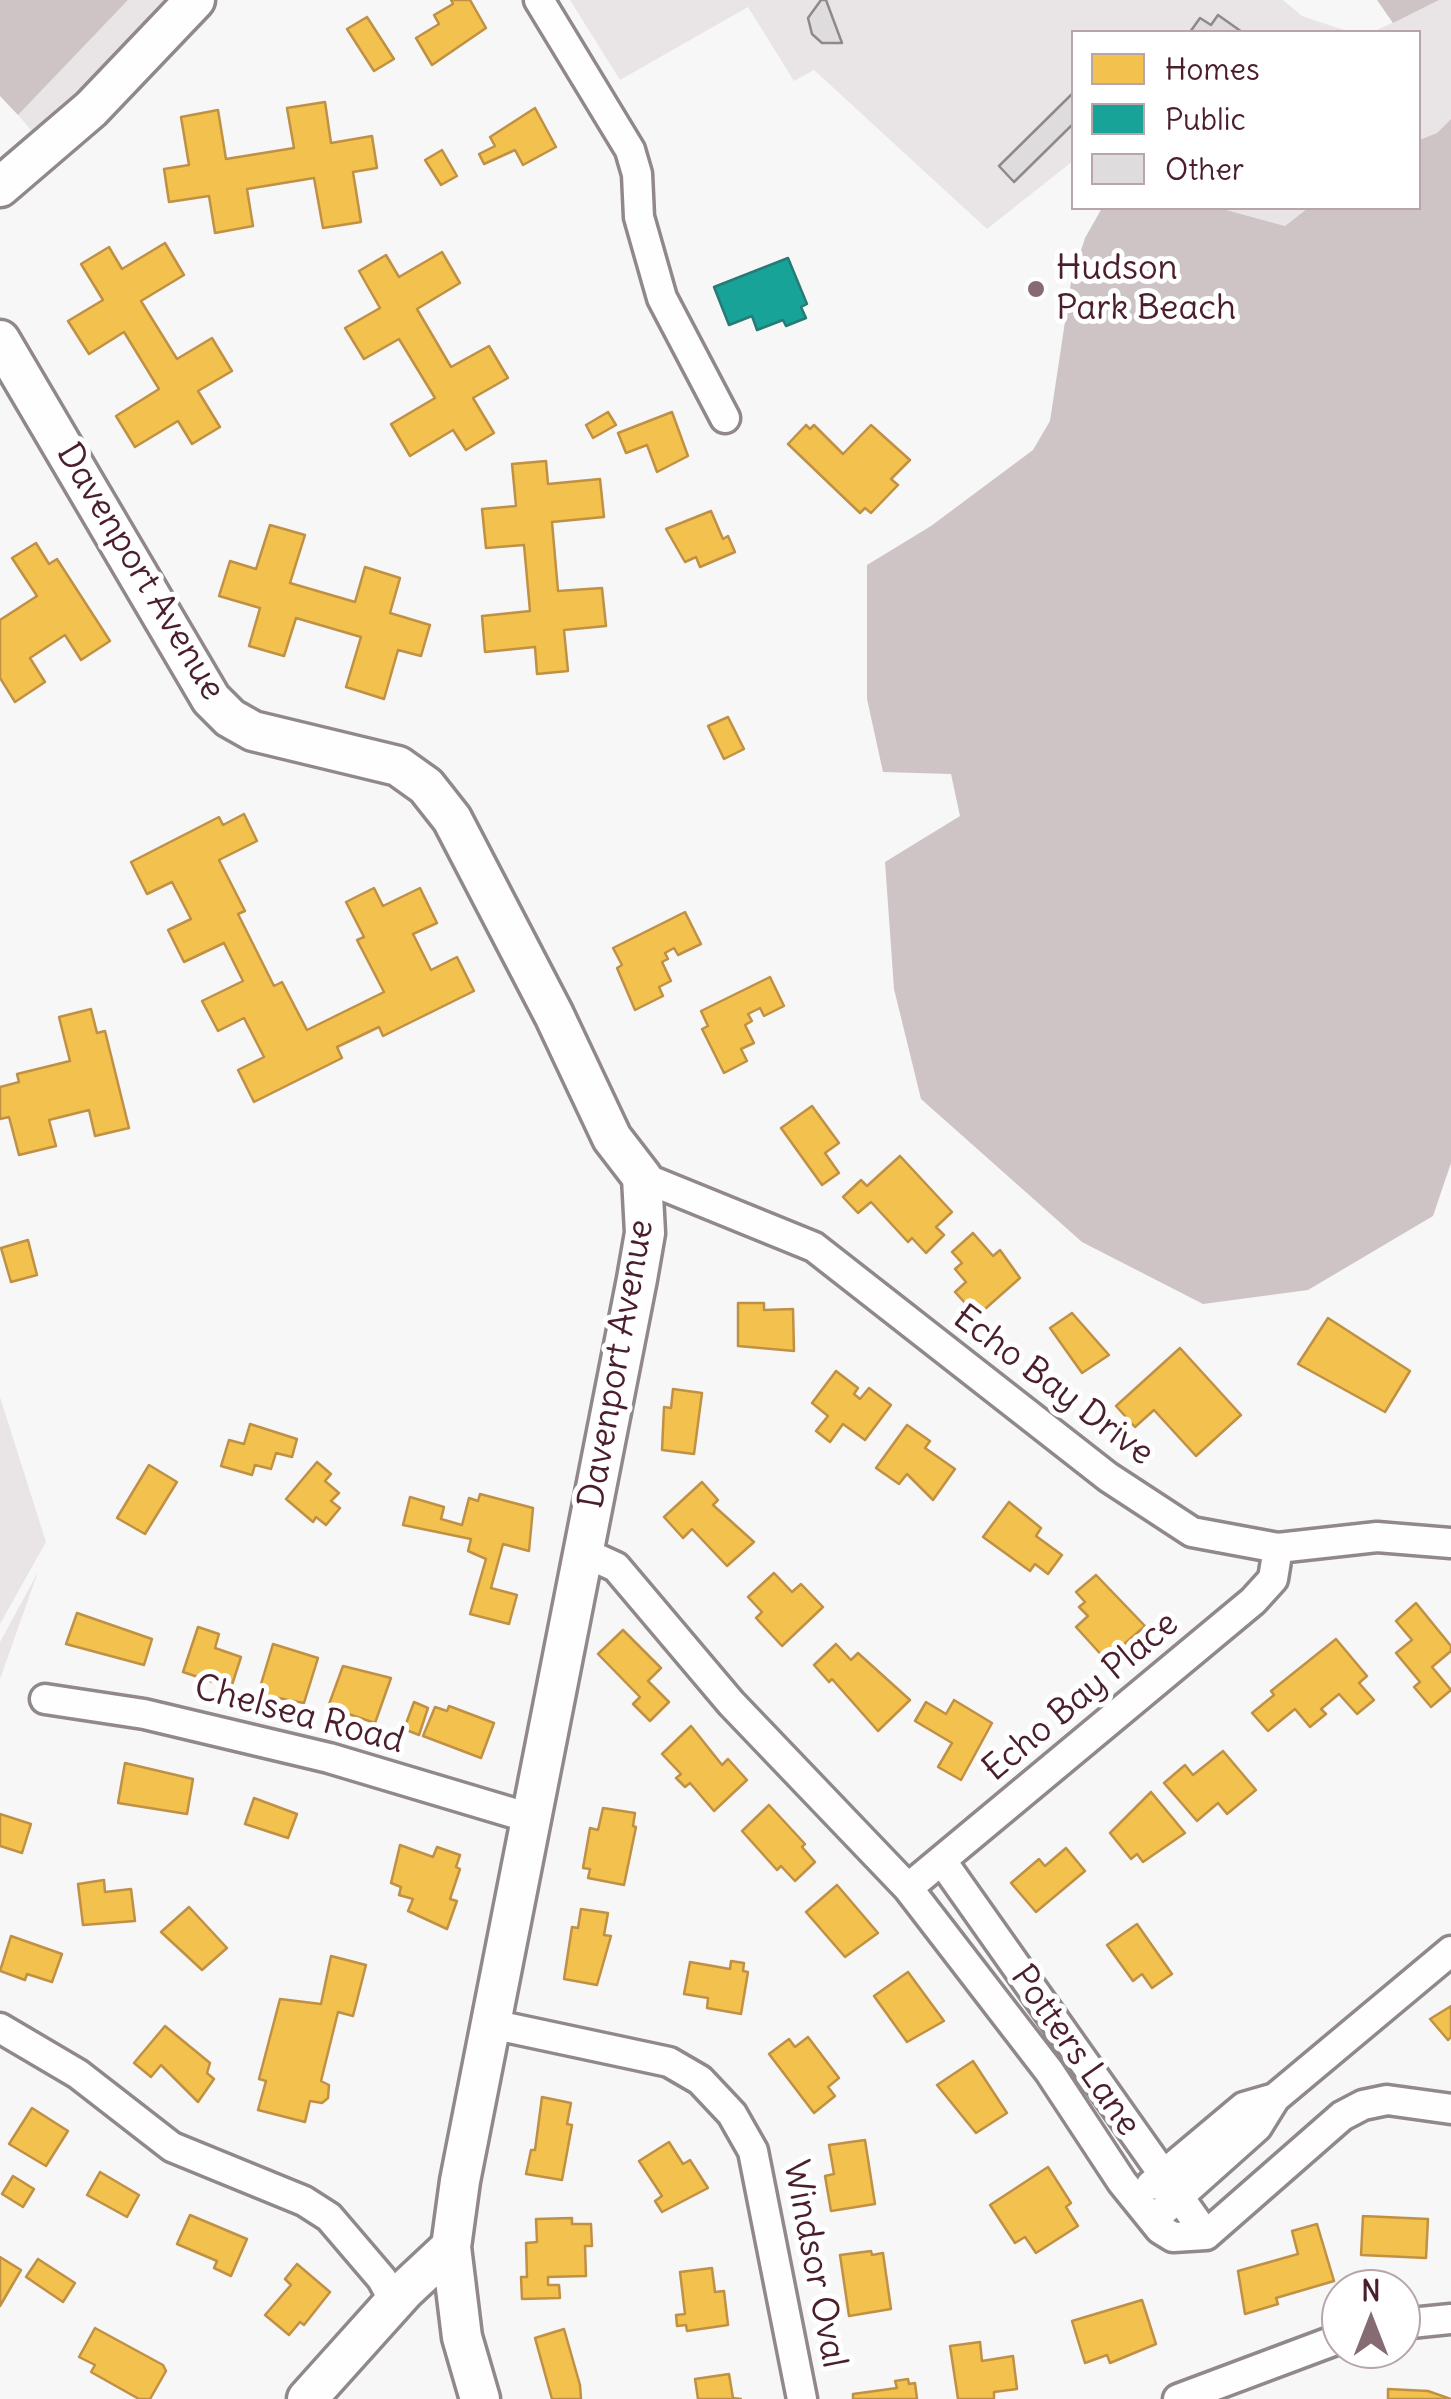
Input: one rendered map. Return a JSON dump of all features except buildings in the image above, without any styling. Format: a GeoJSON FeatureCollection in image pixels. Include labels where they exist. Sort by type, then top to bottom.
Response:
{"type":"FeatureCollection","features":[{"type":"Feature","properties":{"kind":"street"},"geometry":{"type":"LineString","coordinates":[[0,187],[90,110],[195,0]]}},
{"type":"Feature","properties":{"kind":"street"},"geometry":{"type":"LineString","coordinates":[[540,0],[630,150],[637,174],[638,216],[662,298],[726,418]]}},
{"type":"Feature","properties":{"kind":"street","name":"Davenport Avenue"},"geometry":{"type":"LineString","coordinates":[[0,341],[218,706],[254,731],[398,766],[426,786],[452,820],[554,1015],[612,1138],[642,1177],[645,1233],[460,2181],[451,2247],[462,2336],[480,2399]]}},
{"type":"Feature","properties":{"kind":"street","name":"Echo Bay Drive"},"geometry":{"type":"LineString","coordinates":[[642,1177],[814,1247],[1158,1513],[1192,1532],[1278,1548],[1377,1537],[1451,1543]]}},
{"type":"Feature","properties":{"kind":"street","name":"Echo Bay Place"},"geometry":{"type":"LineString","coordinates":[[908,1888],[1253,1602],[1273,1579],[1278,1548]]}},
{"type":"Feature","properties":{"kind":"street","name":"Potters Lane"},"geometry":{"type":"LineString","coordinates":[[583,1552],[616,1567],[731,1703],[908,1888],[1049,2071],[1143,2210]]}},
{"type":"Feature","properties":{"kind":"street","name":"Chelsea Road"},"geometry":{"type":"LineString","coordinates":[[46,1700],[144,1714],[329,1758],[530,1818]]}},
{"type":"Feature","properties":{"kind":"street","name":"Potters Lane"},"geometry":{"type":"LineString","coordinates":[[942,1861],[1206,2234]]}},
{"type":"Feature","properties":{"kind":"street"},"geometry":{"type":"LineString","coordinates":[[1451,1950],[1275,2098],[1257,2127],[1143,2210],[1173,2237],[1206,2234],[1342,2116],[1363,2105],[1386,2100],[1451,2109]]}},
{"type":"Feature","properties":{"kind":"street","name":"Windsor Oval"},"geometry":{"type":"LineString","coordinates":[[491,2024],[669,2062],[700,2080],[732,2114],[753,2151],[802,2399]]}},
{"type":"Feature","properties":{"kind":"street"},"geometry":{"type":"LineString","coordinates":[[0,2028],[70,2068],[172,2147],[304,2201],[329,2217],[394,2301]]}},
{"type":"Feature","properties":{"kind":"street"},"geometry":{"type":"LineString","coordinates":[[307,2399],[394,2301],[451,2247]]}},
{"type":"Feature","properties":{"kind":"street"},"geometry":{"type":"LineString","coordinates":[[1421,2322],[1451,2319]]}},
{"type":"Feature","properties":{"kind":"street"},"geometry":{"type":"LineString","coordinates":[[1178,2399],[1212,2393],[1321,2347]]}},
{"type":"Feature","properties":{"kind":"shaded area"},"geometry":{"type":"Polygon","coordinates":[[[0,0],[128,0],[18,115],[0,96],[0,0]]]}},
{"type":"Feature","properties":{"kind":"shaded area"},"geometry":{"type":"Polygon","coordinates":[[[128,0],[200,0],[50,152],[18,115],[128,0]]]}},
{"type":"Feature","properties":{"kind":"shaded area"},"geometry":{"type":"Polygon","coordinates":[[[570,0],[1283,0],[1302,16],[1344,30],[1071,30],[1071,163],[987,229],[814,70],[794,81],[748,7],[620,80],[570,0]]]}},
{"type":"Feature","properties":{"kind":"shaded area"},"geometry":{"type":"Polygon","coordinates":[[[1377,0],[1439,0],[1393,23],[1377,0]]]}},
{"type":"Feature","properties":{"kind":"shaded area"},"geometry":{"type":"Polygon","coordinates":[[[1439,0],[1451,0],[1451,119],[1437,133],[1421,139],[1421,30],[1377,30],[1439,0]]]}},
{"type":"Feature","properties":{"kind":"shaded area"},"geometry":{"type":"Polygon","coordinates":[[[1451,119],[1451,1163],[1433,1216],[1308,1290],[1203,1304],[1082,1242],[921,1099],[894,989],[885,862],[960,816],[951,774],[883,772],[867,699],[867,565],[931,526],[1033,450],[1050,421],[1071,282],[1085,238],[1101,210],[1226,210],[1285,226],[1305,210],[1421,210],[1421,139],[1437,133],[1451,119]]]}},
{"type":"Feature","properties":{"kind":"shaded area"},"geometry":{"type":"Polygon","coordinates":[[[1226,210],[1305,210],[1285,226],[1226,210]]]}},
{"type":"Feature","properties":{"kind":"shaded area"},"geometry":{"type":"Polygon","coordinates":[[[0,1397],[46,1542],[0,1624],[0,1397]]]}},
{"type":"Feature","properties":{"kind":"shaded area"},"geometry":{"type":"Polygon","coordinates":[[[38,1572],[0,1679],[0,1642],[38,1572]]]}},
{"type":"Feature","properties":{"kind":"place","name":"Hudson Park Beach"},"geometry":{"type":"Point","coordinates":[1036,289]}}]}
